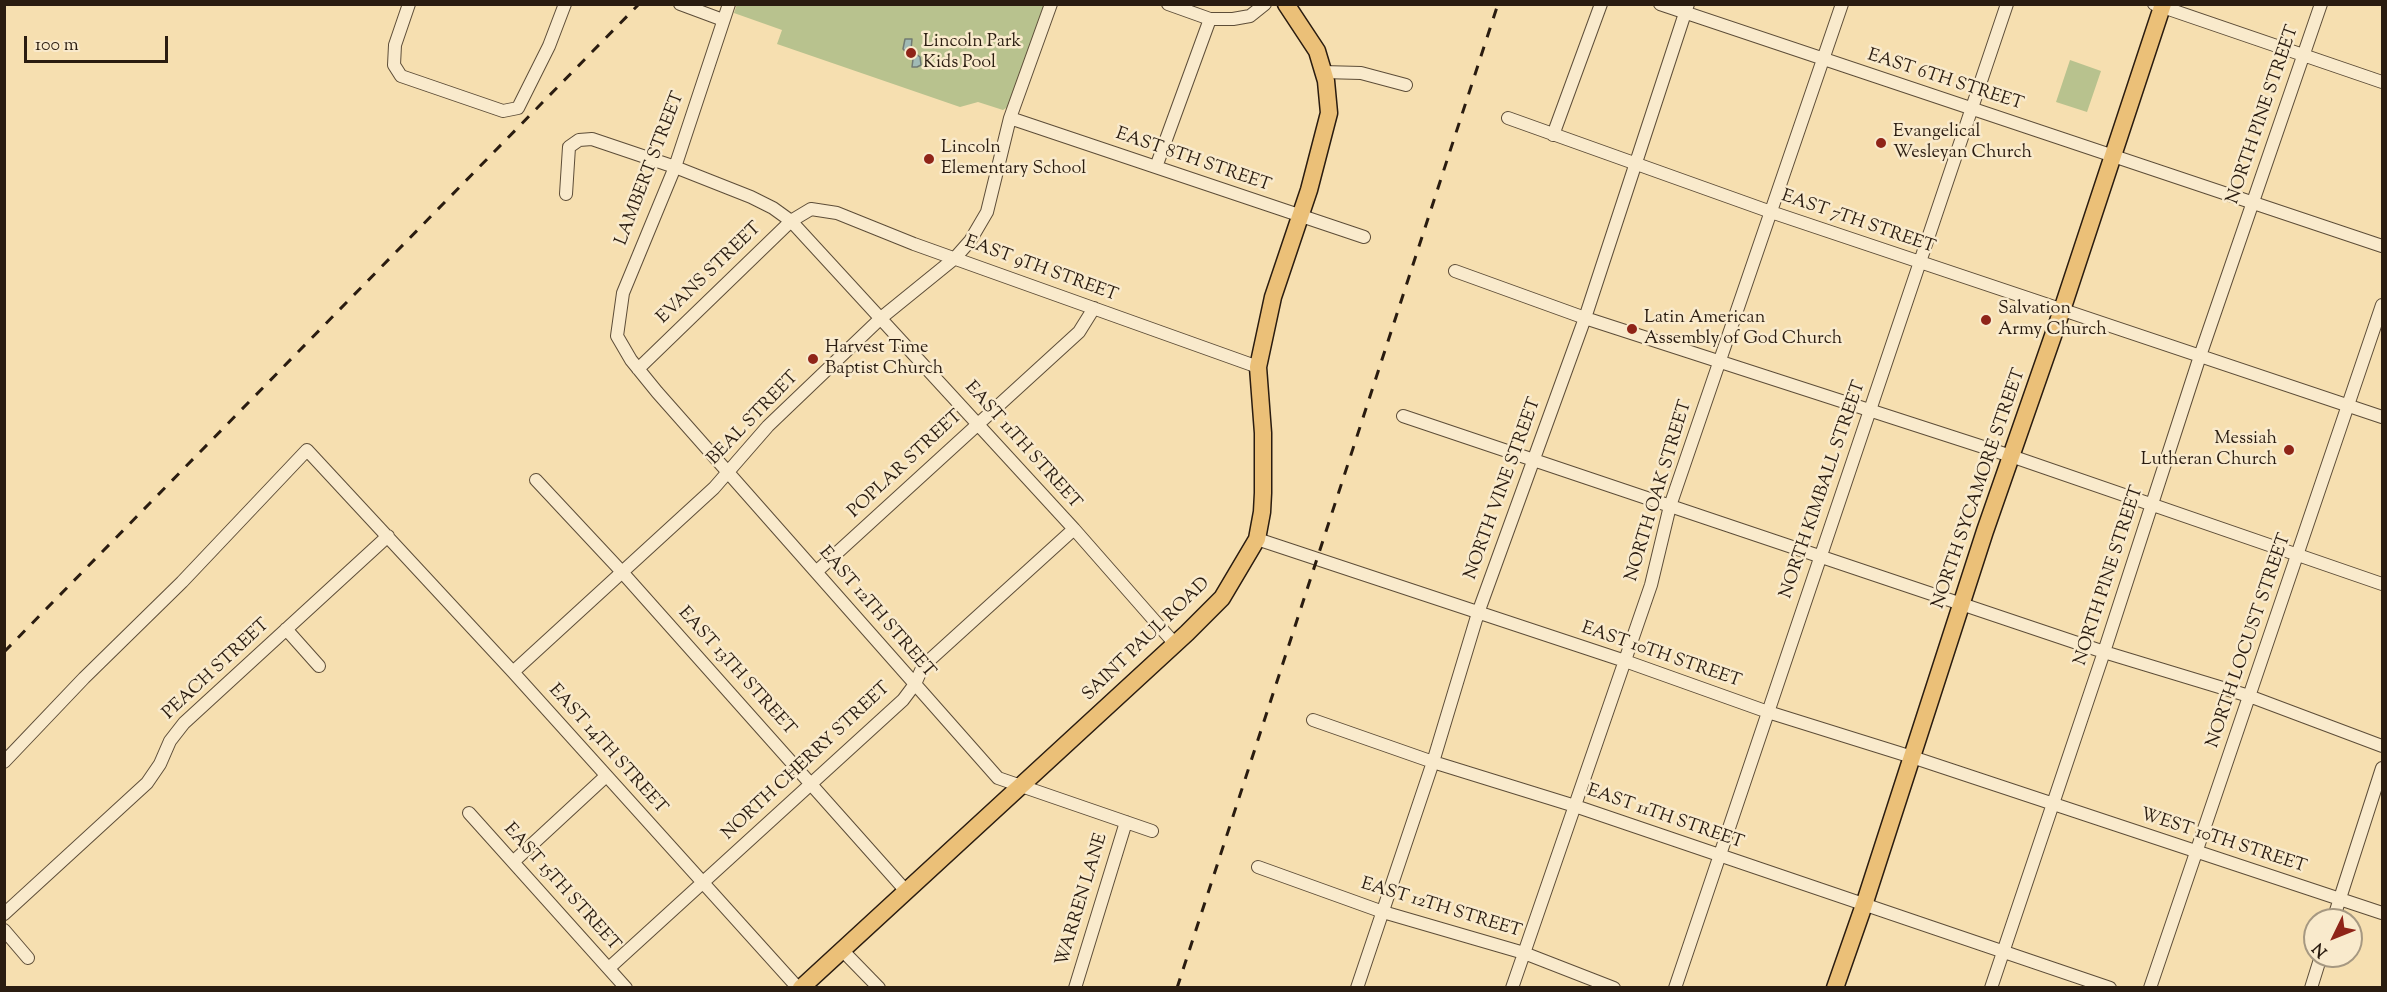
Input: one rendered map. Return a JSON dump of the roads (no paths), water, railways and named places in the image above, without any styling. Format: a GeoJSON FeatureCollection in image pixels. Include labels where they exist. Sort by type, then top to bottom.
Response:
{"type":"FeatureCollection","features":[{"type":"Feature","properties":{"kind":"main road","name":"SAINT PAUL ROAD"},"geometry":{"type":"LineString","coordinates":[[799,987],[1175,644],[1222,598],[1257,539],[1263,493],[1263,433],[1258,367],[1273,297],[1324,139],[1329,113],[1323,72],[1317,51],[1286,4]]}},
{"type":"Feature","properties":{"kind":"main road","name":"NORTH SYCAMORE STREET"},"geometry":{"type":"LineString","coordinates":[[1835,987],[1961,603],[2113,156],[2160,5]]}},
{"type":"Feature","properties":{"kind":"street"},"geometry":{"type":"LineString","coordinates":[[409,4],[395,45],[394,64],[401,76],[503,111],[518,108],[533,80],[565,4]]}},
{"type":"Feature","properties":{"kind":"street"},"geometry":{"type":"LineString","coordinates":[[680,4],[723,20]]}},
{"type":"Feature","properties":{"kind":"street","name":"LAMBERT STREET"},"geometry":{"type":"LineString","coordinates":[[623,346],[616,336],[623,292],[675,167],[729,4]]}},
{"type":"Feature","properties":{"kind":"street","name":"BEAL STREET"},"geometry":{"type":"LineString","coordinates":[[513,672],[714,488],[768,426],[881,318],[955,258],[970,241],[987,212],[1010,118],[1051,4]]}},
{"type":"Feature","properties":{"kind":"street"},"geometry":{"type":"LineString","coordinates":[[1168,4],[1210,19],[1251,16],[1265,4]]}},
{"type":"Feature","properties":{"kind":"street"},"geometry":{"type":"LineString","coordinates":[[1553,135],[1601,4]]}},
{"type":"Feature","properties":{"kind":"street","name":"EAST 6TH STREET"},"geometry":{"type":"LineString","coordinates":[[1659,4],[1686,9],[1823,59],[2382,246]]}},
{"type":"Feature","properties":{"kind":"street","name":"NORTH OAK STREET"},"geometry":{"type":"LineString","coordinates":[[1512,987],[1625,661],[1650,585],[1670,507],[1842,4]]}},
{"type":"Feature","properties":{"kind":"street","name":"NORTH KIMBALL STREET"},"geometry":{"type":"LineString","coordinates":[[1675,987],[2007,4]]}},
{"type":"Feature","properties":{"kind":"street","name":"NORTH PINE STREET"},"geometry":{"type":"LineString","coordinates":[[1991,987],[2104,652],[2200,356],[2321,4]]}},
{"type":"Feature","properties":{"kind":"street"},"geometry":{"type":"LineString","coordinates":[[2160,5],[2382,82]]}},
{"type":"Feature","properties":{"kind":"street","name":"NORTH VINE STREET"},"geometry":{"type":"LineString","coordinates":[[1357,987],[1433,762],[1479,613],[1585,318],[1686,9]]}},
{"type":"Feature","properties":{"kind":"street"},"geometry":{"type":"LineString","coordinates":[[1156,167],[1210,19]]}},
{"type":"Feature","properties":{"kind":"street"},"geometry":{"type":"LineString","coordinates":[[1323,72],[1361,73],[1406,85]]}},
{"type":"Feature","properties":{"kind":"street","name":"EAST 8TH STREET"},"geometry":{"type":"LineString","coordinates":[[1010,118],[1364,237]]}},
{"type":"Feature","properties":{"kind":"street","name":"EAST 7TH STREET"},"geometry":{"type":"LineString","coordinates":[[1508,118],[1771,212],[2382,417]]}},
{"type":"Feature","properties":{"kind":"street"},"geometry":{"type":"LineString","coordinates":[[566,194],[569,147],[579,141],[592,139],[675,167],[751,197],[773,208],[791,221]]}},
{"type":"Feature","properties":{"kind":"street","name":"EAST 9TH STREET"},"geometry":{"type":"LineString","coordinates":[[811,209],[837,213],[1258,367]]}},
{"type":"Feature","properties":{"kind":"street","name":"EVANS STREET"},"geometry":{"type":"LineString","coordinates":[[638,369],[791,221],[811,209]]}},
{"type":"Feature","properties":{"kind":"street","name":"EAST 11TH STREET"},"geometry":{"type":"LineString","coordinates":[[791,221],[1074,528],[1175,644]]}},
{"type":"Feature","properties":{"kind":"street"},"geometry":{"type":"LineString","coordinates":[[1455,271],[1585,318],[2011,456],[2382,584]]}},
{"type":"Feature","properties":{"kind":"street","name":"NORTH LOCUST STREET"},"geometry":{"type":"LineString","coordinates":[[2151,987],[2382,305]]}},
{"type":"Feature","properties":{"kind":"street","name":"POPLAR STREET"},"geometry":{"type":"LineString","coordinates":[[816,572],[1079,332],[1094,308]]}},
{"type":"Feature","properties":{"kind":"street","name":"EAST 12TH STREET"},"geometry":{"type":"LineString","coordinates":[[623,346],[638,369],[998,778],[1152,831]]}},
{"type":"Feature","properties":{"kind":"street"},"geometry":{"type":"LineString","coordinates":[[1403,416],[2104,652],[2249,696],[2382,746]]}},
{"type":"Feature","properties":{"kind":"street","name":"EAST 14TH STREET"},"geometry":{"type":"LineString","coordinates":[[4,762],[84,678],[182,582],[307,450],[513,672],[605,777],[799,987]]}},
{"type":"Feature","properties":{"kind":"street","name":"EAST 13TH STREET"},"geometry":{"type":"LineString","coordinates":[[536,480],[622,572],[906,891]]}},
{"type":"Feature","properties":{"kind":"street","name":"NORTH CHERRY STREET"},"geometry":{"type":"LineString","coordinates":[[609,968],[903,700],[915,684],[923,666],[1074,528]]}},
{"type":"Feature","properties":{"kind":"street","name":"PEACH STREET"},"geometry":{"type":"LineString","coordinates":[[4,914],[147,783],[160,764],[170,741],[184,723],[388,536]]}},
{"type":"Feature","properties":{"kind":"street","name":"EAST 10TH STREET"},"geometry":{"type":"LineString","coordinates":[[1257,539],[1625,661],[1768,712],[2053,804]]}},
{"type":"Feature","properties":{"kind":"street"},"geometry":{"type":"LineString","coordinates":[[286,629],[319,666]]}},
{"type":"Feature","properties":{"kind":"street","name":"EAST 11TH STREET"},"geometry":{"type":"LineString","coordinates":[[1314,720],[1433,762],[1575,806],[2110,987]]}},
{"type":"Feature","properties":{"kind":"street"},"geometry":{"type":"LineString","coordinates":[[2337,908],[2382,768]]}},
{"type":"Feature","properties":{"kind":"street"},"geometry":{"type":"LineString","coordinates":[[513,861],[605,777]]}},
{"type":"Feature","properties":{"kind":"street","name":"WEST 10TH STREET"},"geometry":{"type":"LineString","coordinates":[[2053,804],[2382,913]]}},
{"type":"Feature","properties":{"kind":"street","name":"EAST 15TH STREET"},"geometry":{"type":"LineString","coordinates":[[469,813],[626,987]]}},
{"type":"Feature","properties":{"kind":"street","name":"WARREN LANE"},"geometry":{"type":"LineString","coordinates":[[1075,987],[1126,822]]}},
{"type":"Feature","properties":{"kind":"street","name":"EAST 12TH STREET"},"geometry":{"type":"LineString","coordinates":[[1258,867],[1383,912],[1524,953],[1614,987]]}},
{"type":"Feature","properties":{"kind":"street"},"geometry":{"type":"LineString","coordinates":[[4,930],[28,958]]}},
{"type":"Feature","properties":{"kind":"street"},"geometry":{"type":"LineString","coordinates":[[842,950],[879,987]]}},
{"type":"Feature","properties":{"kind":"street"},"geometry":{"type":"LineString","coordinates":[[2311,987],[2317,968]]}},
{"type":"Feature","properties":{"kind":"water","name":"Lincoln Park Kids Pool"},"geometry":{"type":"Polygon","coordinates":[[[905,39],[912,39],[911,50],[920,57],[921,65],[912,67],[913,59],[903,49],[905,39]]]}},
{"type":"Feature","properties":{"kind":"railway"},"geometry":{"type":"LineString","coordinates":[[4,652],[639,4]]}},
{"type":"Feature","properties":{"kind":"railway"},"geometry":{"type":"LineString","coordinates":[[1177,988],[1498,4]]}},
{"type":"Feature","properties":{"kind":"place","name":"Lincoln Park Kids Pool"},"geometry":{"type":"Point","coordinates":[911,53]}},
{"type":"Feature","properties":{"kind":"place","name":"Evangelical Wesleyan Church"},"geometry":{"type":"Point","coordinates":[1881,143]}},
{"type":"Feature","properties":{"kind":"place","name":"Lincoln Elementary School"},"geometry":{"type":"Point","coordinates":[929,159]}},
{"type":"Feature","properties":{"kind":"place","name":"Salvation Army Church"},"geometry":{"type":"Point","coordinates":[1986,320]}},
{"type":"Feature","properties":{"kind":"place","name":"Latin American Assembly of God Church"},"geometry":{"type":"Point","coordinates":[1632,329]}},
{"type":"Feature","properties":{"kind":"place","name":"Harvest Time Baptist Church"},"geometry":{"type":"Point","coordinates":[813,359]}},
{"type":"Feature","properties":{"kind":"place","name":"Messiah Lutheran Church"},"geometry":{"type":"Point","coordinates":[2289,450]}}]}
